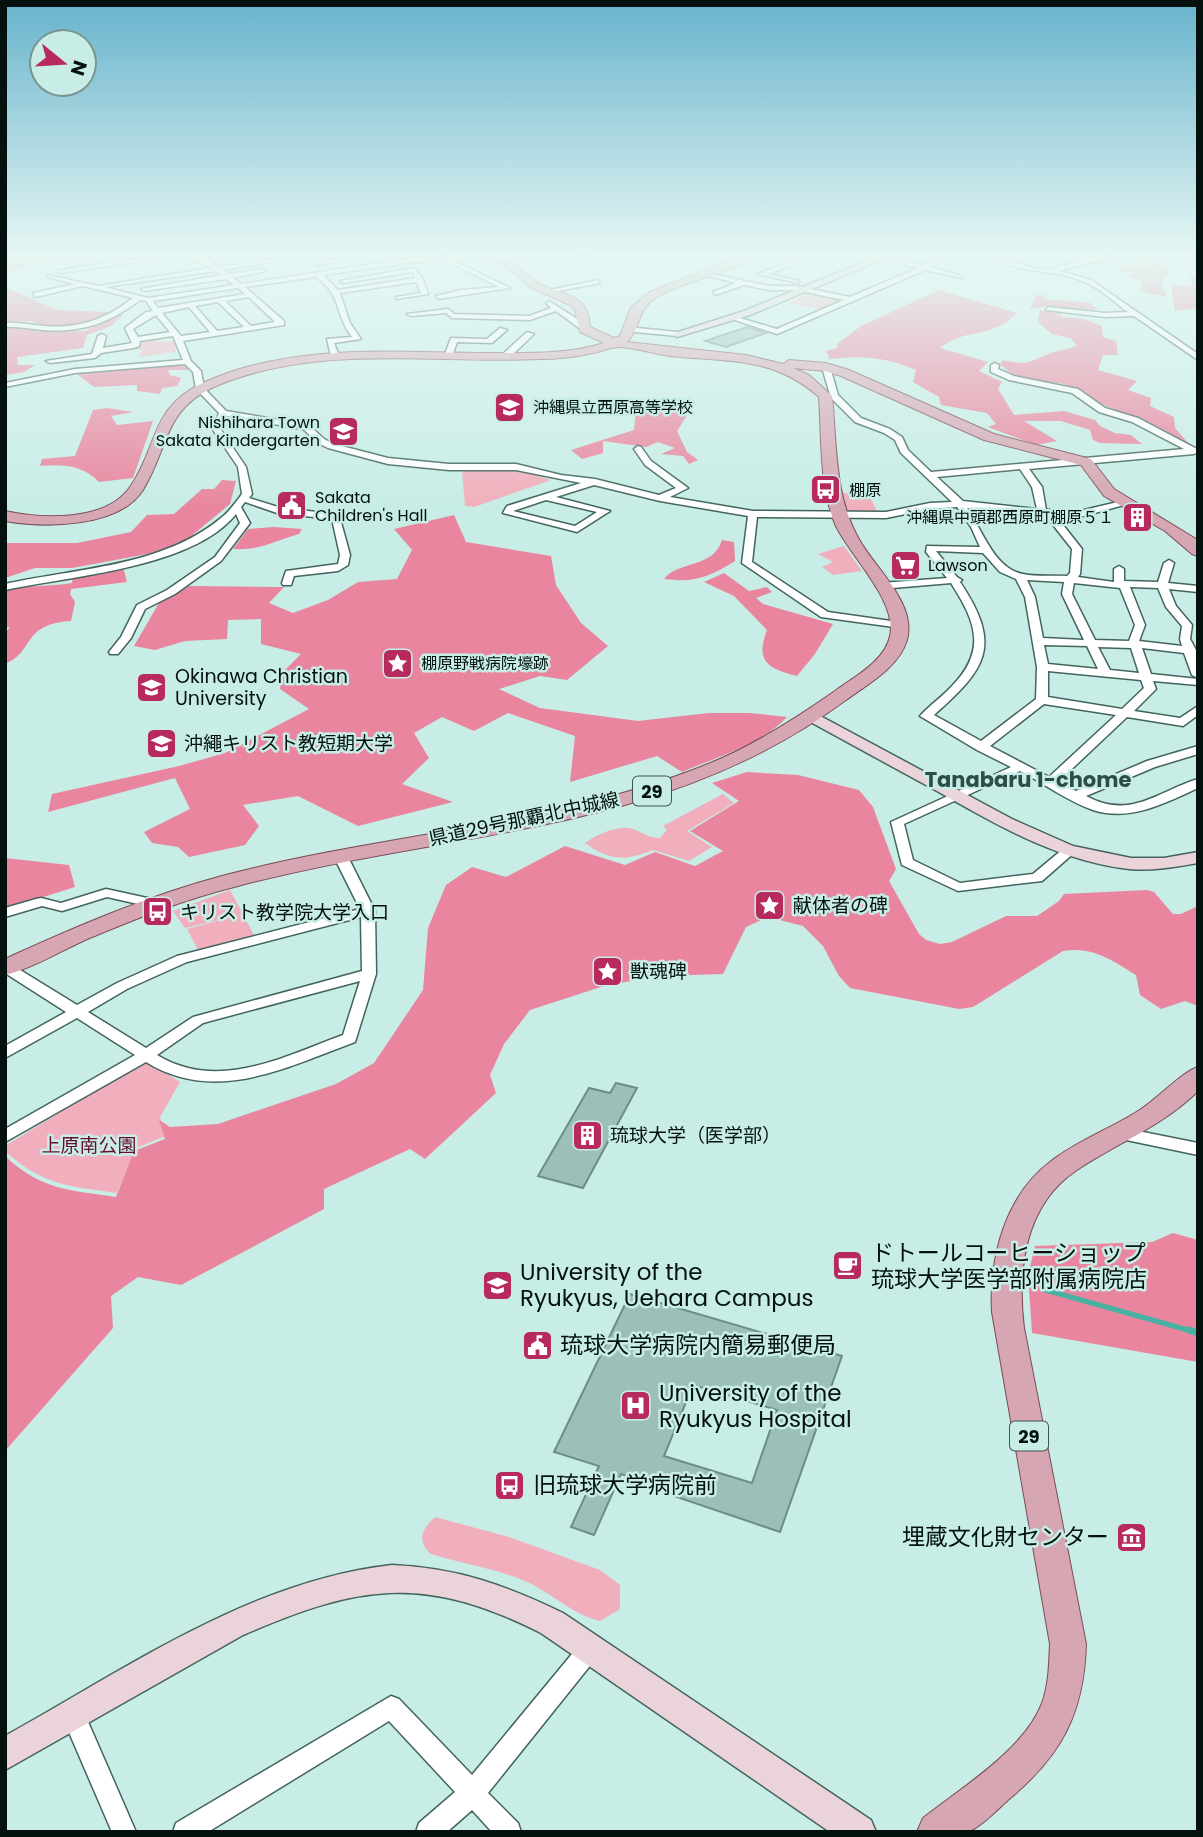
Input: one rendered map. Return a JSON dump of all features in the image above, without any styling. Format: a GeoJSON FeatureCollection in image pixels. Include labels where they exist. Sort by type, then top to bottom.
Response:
{"type":"FeatureCollection","features":[{"type":"Feature","properties":{"kind":"main road"},"geometry":{"type":"LineString","coordinates":[[568,353],[591,345],[593,342],[591,338]]}},
{"type":"Feature","properties":{"kind":"main road"},"geometry":{"type":"LineString","coordinates":[[5,516],[29,520],[71,518],[93,514],[125,502],[140,483],[174,410],[200,389],[266,367],[335,356],[568,353],[617,338]]}},
{"type":"Feature","properties":{"kind":"main road"},"geometry":{"type":"LineString","coordinates":[[631,338],[772,364],[826,367],[854,376],[989,437],[1086,461],[1104,488],[1177,533],[1198,551]]}},
{"type":"Feature","properties":{"kind":"main road"},"geometry":{"type":"LineString","coordinates":[[772,364],[800,375],[827,392],[832,495],[838,516],[860,557],[894,605],[901,625]]}},
{"type":"Feature","properties":{"kind":"main road","name":"県道29号那覇北中城線"},"geometry":{"type":"LineString","coordinates":[[6,968],[66,939],[156,904],[231,880],[580,810],[662,788],[734,760],[811,716],[884,662],[896,646],[901,625]]}},
{"type":"Feature","properties":{"kind":"main road","name":"29"},"geometry":{"type":"LineString","coordinates":[[937,1832],[1028,1758],[1048,1733],[1063,1703],[1069,1673],[1068,1644],[1018,1377],[1006,1284],[1015,1233],[1026,1208],[1052,1175],[1083,1153],[1180,1096],[1198,1075]]}},
{"type":"Feature","properties":{"kind":"street"},"geometry":{"type":"LineString","coordinates":[[50,361],[95,356],[102,338]]}},
{"type":"Feature","properties":{"kind":"street"},"geometry":{"type":"LineString","coordinates":[[98,351],[131,346],[136,344],[136,339],[161,338]]}},
{"type":"Feature","properties":{"kind":"street"},"geometry":{"type":"LineString","coordinates":[[176,338],[187,362],[197,371],[200,389],[223,413],[306,428],[331,446],[388,461],[449,467],[516,467],[660,498],[753,514],[886,515],[930,506],[960,504],[1045,513],[1084,513],[1126,503]]}},
{"type":"Feature","properties":{"kind":"street"},"geometry":{"type":"LineString","coordinates":[[335,356],[330,341],[356,338]]}},
{"type":"Feature","properties":{"kind":"street"},"geometry":{"type":"LineString","coordinates":[[449,355],[454,340],[489,341],[493,338]]}},
{"type":"Feature","properties":{"kind":"street"},"geometry":{"type":"LineString","coordinates":[[507,355],[526,338]]}},
{"type":"Feature","properties":{"kind":"street"},"geometry":{"type":"LineString","coordinates":[[1169,338],[1198,358]]}},
{"type":"Feature","properties":{"kind":"street"},"geometry":{"type":"LineString","coordinates":[[5,385],[75,371],[187,362]]}},
{"type":"Feature","properties":{"kind":"street"},"geometry":{"type":"LineString","coordinates":[[929,475],[1194,451],[1135,420],[1102,410],[1075,391],[1063,386],[999,374],[994,370],[995,365]]}},
{"type":"Feature","properties":{"kind":"street"},"geometry":{"type":"LineString","coordinates":[[826,367],[827,392],[858,420],[887,431],[899,439],[904,452],[960,504],[976,527],[986,550],[1004,570],[1020,577],[1198,589]]}},
{"type":"Feature","properties":{"kind":"street"},"geometry":{"type":"LineString","coordinates":[[5,587],[178,550],[201,539],[241,504],[247,494],[242,467],[217,430],[223,413]]}},
{"type":"Feature","properties":{"kind":"street"},"geometry":{"type":"LineString","coordinates":[[638,449],[648,463],[683,488],[660,498]]}},
{"type":"Feature","properties":{"kind":"street"},"geometry":{"type":"LineString","coordinates":[[1024,468],[1037,487],[1045,513],[1077,549],[1075,574],[1070,579],[1068,594],[1105,672]]}},
{"type":"Feature","properties":{"kind":"street"},"geometry":{"type":"LineString","coordinates":[[545,497],[605,511],[577,529],[508,513],[510,508],[545,497],[595,482]]}},
{"type":"Feature","properties":{"kind":"street"},"geometry":{"type":"LineString","coordinates":[[241,504],[335,517],[345,555],[343,565],[338,568],[290,573],[287,583]]}},
{"type":"Feature","properties":{"kind":"street"},"geometry":{"type":"LineString","coordinates":[[114,652],[125,638],[141,607],[171,592],[218,559],[245,523],[241,504]]}},
{"type":"Feature","properties":{"kind":"street"},"geometry":{"type":"LineString","coordinates":[[753,514],[747,563],[756,570],[825,615],[873,624],[901,625]]}},
{"type":"Feature","properties":{"kind":"street"},"geometry":{"type":"LineString","coordinates":[[986,550],[930,548],[957,580],[967,598],[980,636],[981,648],[960,684],[926,716],[1018,768],[1051,782],[1096,807],[1123,812],[1138,809],[1198,783]]}},
{"type":"Feature","properties":{"kind":"street"},"geometry":{"type":"LineString","coordinates":[[1169,563],[1163,586],[1177,616],[1187,625],[1185,639],[1198,675]]}},
{"type":"Feature","properties":{"kind":"street"},"geometry":{"type":"LineString","coordinates":[[1051,782],[1150,689],[1135,645],[1140,625],[1121,584],[1119,569]]}},
{"type":"Feature","properties":{"kind":"street"},"geometry":{"type":"LineString","coordinates":[[1020,577],[1030,597],[1043,667],[1042,700]]}},
{"type":"Feature","properties":{"kind":"street"},"geometry":{"type":"LineString","coordinates":[[881,586],[957,580]]}},
{"type":"Feature","properties":{"kind":"street"},"geometry":{"type":"LineString","coordinates":[[1038,641],[1191,650]]}},
{"type":"Feature","properties":{"kind":"street"},"geometry":{"type":"LineString","coordinates":[[1043,667],[1198,682]]}},
{"type":"Feature","properties":{"kind":"street"},"geometry":{"type":"LineString","coordinates":[[981,747],[1042,700],[1183,722],[1198,709]]}},
{"type":"Feature","properties":{"kind":"street"},"geometry":{"type":"LineString","coordinates":[[811,716],[1024,833],[1068,852],[1114,862],[1166,863],[1198,857]]}},
{"type":"Feature","properties":{"kind":"street"},"geometry":{"type":"LineString","coordinates":[[1076,796],[1120,775],[1166,758],[1198,750]]}},
{"type":"Feature","properties":{"kind":"street"},"geometry":{"type":"LineString","coordinates":[[1018,768],[897,822],[907,862],[958,887],[1037,878],[1068,852]]}},
{"type":"Feature","properties":{"kind":"street"},"geometry":{"type":"LineString","coordinates":[[6,968],[146,1055],[185,1075],[220,1078],[248,1074],[350,1038],[369,974],[368,911],[341,857]]}},
{"type":"Feature","properties":{"kind":"street"},"geometry":{"type":"LineString","coordinates":[[5,913],[41,902],[62,907],[106,894],[156,904]]}},
{"type":"Feature","properties":{"kind":"street"},"geometry":{"type":"LineString","coordinates":[[5,1053],[122,986],[182,959],[368,911]]}},
{"type":"Feature","properties":{"kind":"street"},"geometry":{"type":"LineString","coordinates":[[5,1136],[146,1055],[198,1020],[369,974]]}},
{"type":"Feature","properties":{"kind":"street"},"geometry":{"type":"LineString","coordinates":[[1118,1133],[1198,1149]]}},
{"type":"Feature","properties":{"kind":"street"},"geometry":{"type":"LineString","coordinates":[[5,1754],[232,1625],[281,1604],[353,1582],[391,1578],[432,1579],[478,1588],[518,1604],[552,1623],[859,1832]]}},
{"type":"Feature","properties":{"kind":"street"},"geometry":{"type":"LineString","coordinates":[[428,1832],[473,1793],[589,1650]]}},
{"type":"Feature","properties":{"kind":"street"},"geometry":{"type":"LineString","coordinates":[[185,1832],[391,1707],[509,1832]]}},
{"type":"Feature","properties":{"kind":"street"},"geometry":{"type":"LineString","coordinates":[[74,1716],[124,1832]]}},
{"type":"Feature","properties":{"kind":"green space"},"geometry":{"type":"Polygon","coordinates":[[[154,338],[156,342],[175,341],[176,352],[138,357],[142,350],[121,349],[145,340],[154,338]]]}},
{"type":"Feature","properties":{"kind":"green space"},"geometry":{"type":"Polygon","coordinates":[[[517,470],[551,480],[474,507],[465,506],[462,471],[517,470]]]}},
{"type":"Feature","properties":{"kind":"green space"},"geometry":{"type":"Polygon","coordinates":[[[841,493],[868,493],[878,513],[847,513],[841,493]]]}},
{"type":"Feature","properties":{"kind":"green space"},"geometry":{"type":"Polygon","coordinates":[[[844,546],[862,571],[833,575],[822,567],[833,562],[818,554],[844,546]]]}},
{"type":"Feature","properties":{"kind":"green space"},"geometry":{"type":"Polygon","coordinates":[[[723,794],[734,803],[687,831],[712,847],[689,861],[653,850],[634,856],[610,856],[585,843],[601,834],[621,828],[660,838],[667,830],[663,826],[723,794]]]}},
{"type":"Feature","properties":{"kind":"green space"},"geometry":{"type":"Polygon","coordinates":[[[230,890],[254,935],[198,950],[187,929],[240,915],[185,928],[173,911],[230,890]]]}},
{"type":"Feature","properties":{"kind":"green space","name":"上原南公園"},"geometry":{"type":"Polygon","coordinates":[[[145,1060],[180,1082],[160,1117],[166,1136],[136,1148],[117,1193],[70,1186],[44,1178],[5,1151],[5,1146],[145,1060]]]}},
{"type":"Feature","properties":{"kind":"green space"},"geometry":{"type":"Polygon","coordinates":[[[435,1517],[509,1537],[600,1570],[620,1585],[620,1609],[600,1621],[573,1610],[517,1578],[431,1554],[423,1544],[422,1535],[435,1517]]]}},
{"type":"Feature","properties":{"kind":"shaded area"},"geometry":{"type":"Polygon","coordinates":[[[5,338],[86,338],[83,348],[17,357],[18,365],[35,365],[24,372],[5,375],[5,338]]]}},
{"type":"Feature","properties":{"kind":"shaded area"},"geometry":{"type":"Polygon","coordinates":[[[845,338],[958,338],[940,348],[988,362],[979,371],[1002,382],[998,389],[1014,415],[1064,411],[1095,420],[1100,426],[1115,433],[1131,435],[1142,444],[1100,443],[1093,440],[1090,430],[1061,421],[1024,421],[1057,441],[1036,445],[988,427],[996,424],[987,413],[941,405],[939,397],[913,382],[916,370],[874,358],[830,359],[826,351],[838,348],[837,344],[845,338]]]}},
{"type":"Feature","properties":{"kind":"shaded area"},"geometry":{"type":"Polygon","coordinates":[[[1070,338],[1105,338],[1116,341],[1118,355],[1103,355],[1098,370],[1137,381],[1128,390],[1151,398],[1150,406],[1174,417],[1175,428],[1189,444],[1156,426],[1091,400],[1083,391],[1064,384],[1015,377],[1000,364],[1003,360],[1028,362],[1077,345],[1070,338]]]}},
{"type":"Feature","properties":{"kind":"shaded area"},"geometry":{"type":"Polygon","coordinates":[[[179,365],[190,368],[168,370],[170,375],[181,378],[177,386],[162,388],[160,394],[137,391],[137,385],[94,387],[77,374],[179,365]]]}},
{"type":"Feature","properties":{"kind":"shaded area"},"geometry":{"type":"Polygon","coordinates":[[[637,401],[695,403],[677,431],[687,452],[698,460],[689,464],[683,456],[661,454],[675,448],[658,442],[646,447],[603,441],[603,453],[582,459],[571,450],[634,430],[637,401]]]}},
{"type":"Feature","properties":{"kind":"shaded area"},"geometry":{"type":"Polygon","coordinates":[[[107,408],[133,412],[111,416],[117,425],[153,421],[133,478],[99,482],[86,472],[72,467],[40,466],[42,459],[75,456],[93,410],[107,408]]]}},
{"type":"Feature","properties":{"kind":"shaded area"},"geometry":{"type":"Polygon","coordinates":[[[222,480],[236,481],[230,504],[189,538],[158,552],[72,568],[35,568],[5,578],[5,543],[77,543],[131,532],[147,515],[174,514],[202,489],[214,489],[222,480]]]}},
{"type":"Feature","properties":{"kind":"shaded area"},"geometry":{"type":"Polygon","coordinates":[[[454,515],[466,542],[551,556],[556,585],[581,623],[608,646],[567,680],[540,676],[499,689],[540,708],[638,721],[709,713],[787,717],[752,742],[682,772],[657,756],[570,782],[575,736],[508,713],[474,731],[442,717],[414,733],[429,758],[402,784],[453,802],[358,826],[298,796],[243,805],[259,826],[245,845],[189,857],[178,847],[152,843],[144,832],[190,809],[175,778],[48,812],[52,794],[225,753],[309,709],[280,689],[281,674],[301,654],[261,644],[261,619],[228,620],[227,639],[185,641],[155,650],[134,646],[159,603],[189,586],[284,587],[269,603],[293,613],[328,600],[358,582],[397,579],[412,550],[394,529],[454,515]]]}},
{"type":"Feature","properties":{"kind":"shaded area"},"geometry":{"type":"Polygon","coordinates":[[[248,529],[302,529],[299,534],[266,545],[233,549],[248,529]]]}},
{"type":"Feature","properties":{"kind":"shaded area"},"geometry":{"type":"Polygon","coordinates":[[[722,540],[734,542],[735,561],[701,578],[664,579],[678,569],[711,556],[722,540]]]}},
{"type":"Feature","properties":{"kind":"shaded area"},"geometry":{"type":"Polygon","coordinates":[[[123,567],[127,582],[71,589],[70,594],[75,602],[71,621],[44,627],[30,639],[21,653],[5,664],[5,632],[10,628],[5,626],[5,591],[72,583],[73,576],[123,567]]]}},
{"type":"Feature","properties":{"kind":"shaded area"},"geometry":{"type":"Polygon","coordinates":[[[724,573],[749,591],[767,587],[772,592],[756,598],[763,604],[833,624],[815,654],[797,676],[778,670],[767,662],[763,650],[767,630],[734,596],[704,582],[724,573]]]}},
{"type":"Feature","properties":{"kind":"shaded area"},"geometry":{"type":"Polygon","coordinates":[[[747,772],[798,775],[859,790],[873,807],[896,869],[889,881],[919,934],[926,940],[940,944],[952,942],[1006,916],[1037,916],[1059,901],[1064,894],[1147,890],[1154,892],[1173,914],[1181,914],[1198,906],[1198,1006],[1185,1001],[1161,1009],[1140,995],[1136,975],[1093,952],[1073,950],[1063,951],[973,1007],[959,1009],[850,988],[839,976],[823,946],[803,926],[768,917],[746,927],[723,974],[662,976],[607,985],[530,1010],[504,1044],[490,1075],[496,1093],[425,1159],[410,1149],[324,1189],[324,1209],[181,1285],[138,1277],[111,1296],[113,1328],[5,1451],[5,1156],[31,1176],[56,1187],[116,1197],[134,1151],[165,1139],[159,1120],[170,1127],[218,1124],[336,1084],[374,1063],[423,990],[428,928],[446,885],[472,867],[506,877],[565,846],[625,865],[655,852],[695,866],[723,851],[690,831],[739,801],[712,783],[747,772]]]}},
{"type":"Feature","properties":{"kind":"shaded area"},"geometry":{"type":"Polygon","coordinates":[[[5,858],[69,865],[75,887],[5,909],[5,858]]]}},
{"type":"Feature","properties":{"kind":"shaded area"},"geometry":{"type":"Polygon","coordinates":[[[1173,1233],[1198,1240],[1198,1362],[1032,1333],[1028,1275],[1035,1246],[1152,1242],[1173,1233]]]}},
{"type":"Feature","properties":{"kind":"building"},"geometry":{"type":"Polygon","coordinates":[[[715,338],[752,338],[726,347],[705,341],[715,338]]]}},
{"type":"Feature","properties":{"kind":"building","name":"琉球大学（医学部）"},"geometry":{"type":"Polygon","coordinates":[[[616,1083],[637,1088],[583,1188],[538,1176],[589,1088],[610,1093],[616,1083]]]}},
{"type":"Feature","properties":{"kind":"building"},"geometry":{"type":"Polygon","coordinates":[[[630,1294],[842,1356],[780,1532],[665,1493],[667,1489],[621,1474],[594,1535],[571,1527],[599,1466],[554,1452],[630,1294]],[[693,1385],[664,1456],[752,1483],[777,1410],[693,1385]]]}},
{"type":"Feature","properties":{"kind":"waterway"},"geometry":{"type":"LineString","coordinates":[[1042,1289],[1195,1332]]}},
{"type":"Feature","properties":{"kind":"waterway"},"geometry":{"type":"LineString","coordinates":[[1189,1330],[1195,1332]]}},
{"type":"Feature","properties":{"kind":"place","name":"沖縄県立西原高等学校"},"geometry":{"type":"Point","coordinates":[510,407]}},
{"type":"Feature","properties":{"kind":"place","name":"Nishihara Town Sakata Kindergarten"},"geometry":{"type":"Point","coordinates":[343,431]}},
{"type":"Feature","properties":{"kind":"place","name":"棚原"},"geometry":{"type":"Point","coordinates":[826,490]}},
{"type":"Feature","properties":{"kind":"place","name":"Sakata Children's Hall"},"geometry":{"type":"Point","coordinates":[292,506]}},
{"type":"Feature","properties":{"kind":"place","name":"沖縄県中頭郡西原町棚原５１"},"geometry":{"type":"Point","coordinates":[1137,517]}},
{"type":"Feature","properties":{"kind":"place","name":"Lawson"},"geometry":{"type":"Point","coordinates":[905,565]}},
{"type":"Feature","properties":{"kind":"place","name":"棚原野戦病院壕跡"},"geometry":{"type":"Point","coordinates":[398,663]}},
{"type":"Feature","properties":{"kind":"place","name":"Okinawa Christian University"},"geometry":{"type":"Point","coordinates":[152,687]}},
{"type":"Feature","properties":{"kind":"place","name":"沖繩キリスト教短期大学"},"geometry":{"type":"Point","coordinates":[161,743]}},
{"type":"Feature","properties":{"kind":"place","name":"献体者の碑"},"geometry":{"type":"Point","coordinates":[770,905]}},
{"type":"Feature","properties":{"kind":"place","name":"キリスト教学院大学入口"},"geometry":{"type":"Point","coordinates":[157,912]}},
{"type":"Feature","properties":{"kind":"place","name":"獣魂碑"},"geometry":{"type":"Point","coordinates":[607,971]}},
{"type":"Feature","properties":{"kind":"place","name":"琉球大学（医学部）"},"geometry":{"type":"Point","coordinates":[587,1135]}},
{"type":"Feature","properties":{"kind":"place","name":"ドトールコーヒーショップ 琉球大学医学部附属病院店"},"geometry":{"type":"Point","coordinates":[848,1266]}},
{"type":"Feature","properties":{"kind":"place","name":"University of the Ryukyus, Uehara Campus"},"geometry":{"type":"Point","coordinates":[497,1285]}},
{"type":"Feature","properties":{"kind":"place","name":"琉球大学病院内簡易郵便局"},"geometry":{"type":"Point","coordinates":[537,1345]}},
{"type":"Feature","properties":{"kind":"place","name":"University of the Ryukyus Hospital"},"geometry":{"type":"Point","coordinates":[636,1406]}},
{"type":"Feature","properties":{"kind":"place","name":"旧琉球大学病院前"},"geometry":{"type":"Point","coordinates":[510,1485]}},
{"type":"Feature","properties":{"kind":"place","name":"埋蔵文化財センター"},"geometry":{"type":"Point","coordinates":[1132,1537]}},
{"type":"Feature","properties":{"kind":"district","name":"Tanabaru 1-chome"},"geometry":{"type":"Point","coordinates":[1028,779]}}]}
